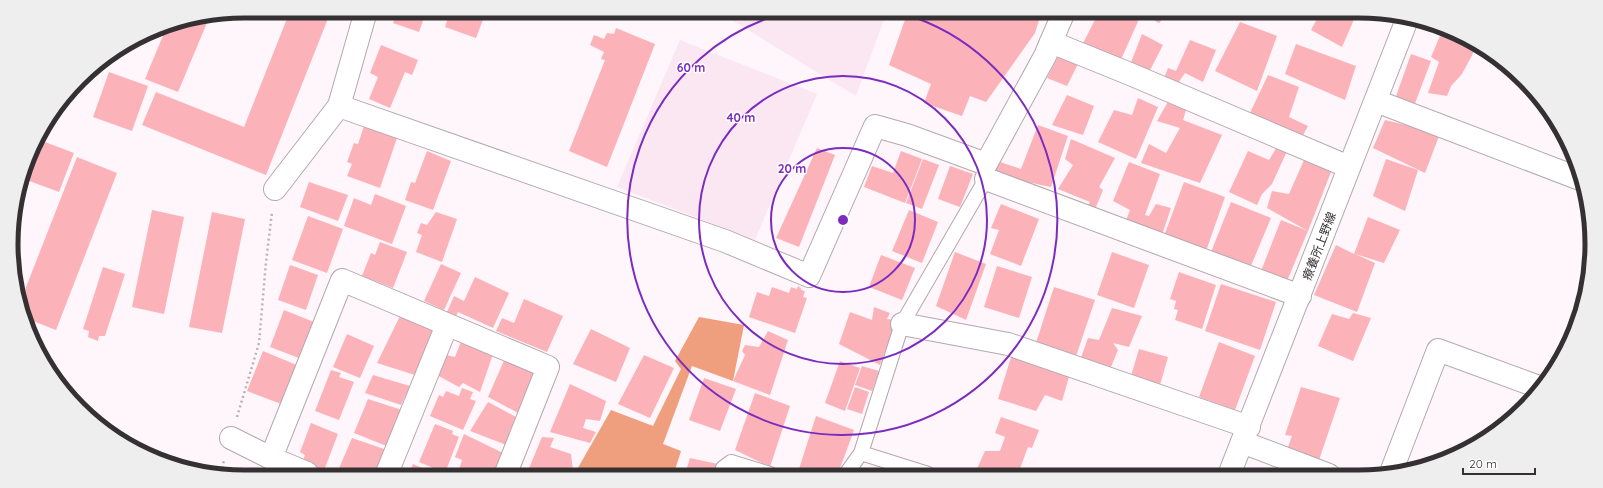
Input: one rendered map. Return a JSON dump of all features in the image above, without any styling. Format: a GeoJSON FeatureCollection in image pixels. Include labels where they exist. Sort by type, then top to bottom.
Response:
{"type":"FeatureCollection","features":[{"type":"Feature","properties":{"kind":"street"},"geometry":{"type":"LineString","coordinates":[[275,189],[339,106],[364,18]]}},
{"type":"Feature","properties":{"kind":"street"},"geometry":{"type":"LineString","coordinates":[[986,172],[1045,56],[1061,18]]}},
{"type":"Feature","properties":{"kind":"street","name":"療養所上野線"},"geometry":{"type":"LineString","coordinates":[[1231,470],[1406,23]]}},
{"type":"Feature","properties":{"kind":"street"},"geometry":{"type":"LineString","coordinates":[[1051,42],[1349,167]]}},
{"type":"Feature","properties":{"kind":"street"},"geometry":{"type":"LineString","coordinates":[[1376,101],[1575,177]]}},
{"type":"Feature","properties":{"kind":"street"},"geometry":{"type":"LineString","coordinates":[[339,106],[725,241],[809,276],[875,126],[907,135],[986,172],[1300,296]]}},
{"type":"Feature","properties":{"kind":"street"},"geometry":{"type":"LineString","coordinates":[[271,458],[342,280],[548,367],[507,470]]}},
{"type":"Feature","properties":{"kind":"street"},"geometry":{"type":"LineString","coordinates":[[902,324],[1008,344],[1246,434],[1320,470]]}},
{"type":"Feature","properties":{"kind":"street"},"geometry":{"type":"LineString","coordinates":[[388,470],[447,325]]}},
{"type":"Feature","properties":{"kind":"street"},"geometry":{"type":"LineString","coordinates":[[1393,467],[1438,350],[1534,386]]}},
{"type":"Feature","properties":{"kind":"street"},"geometry":{"type":"LineString","coordinates":[[231,438],[271,458],[300,470]]}},
{"type":"Feature","properties":{"kind":"lane"},"geometry":{"type":"LineString","coordinates":[[849,470],[861,453],[902,324],[986,172]]}},
{"type":"Feature","properties":{"kind":"lane"},"geometry":{"type":"LineString","coordinates":[[861,453],[915,470]]}},
{"type":"Feature","properties":{"kind":"lane"},"geometry":{"type":"LineString","coordinates":[[723,468],[731,462],[757,470]]}},
{"type":"Feature","properties":{"kind":"path"},"geometry":{"type":"LineString","coordinates":[[222,469],[259,343],[266,262],[275,189]]}},
{"type":"Feature","properties":{"kind":"shaded area"},"geometry":{"type":"Polygon","coordinates":[[[728,18],[885,18],[856,96],[728,18]]]}},
{"type":"Feature","properties":{"kind":"shaded area"},"geometry":{"type":"Polygon","coordinates":[[[680,40],[817,94],[755,240],[617,187],[680,40]]]}},
{"type":"Feature","properties":{"kind":"shaded area"},"geometry":{"type":"Polygon","coordinates":[[[699,317],[744,325],[733,381],[692,366],[663,444],[681,451],[675,470],[577,470],[611,410],[653,426],[681,369],[675,361],[699,317]]]}},
{"type":"Feature","properties":{"kind":"building"},"geometry":{"type":"Polygon","coordinates":[[[287,18],[328,18],[266,175],[142,125],[156,92],[244,127],[287,18]]]}},
{"type":"Feature","properties":{"kind":"building"},"geometry":{"type":"Polygon","coordinates":[[[395,18],[424,18],[419,32],[393,23],[395,18]]]}},
{"type":"Feature","properties":{"kind":"building"},"geometry":{"type":"Polygon","coordinates":[[[448,18],[484,18],[476,38],[445,27],[448,18]]]}},
{"type":"Feature","properties":{"kind":"building"},"geometry":{"type":"Polygon","coordinates":[[[906,18],[1040,18],[1035,33],[986,102],[970,96],[962,116],[924,103],[931,84],[889,65],[906,18]]]}},
{"type":"Feature","properties":{"kind":"building"},"geometry":{"type":"Polygon","coordinates":[[[1096,18],[1140,18],[1119,64],[1081,47],[1096,18]]]}},
{"type":"Feature","properties":{"kind":"building"},"geometry":{"type":"Polygon","coordinates":[[[1150,18],[1163,18],[1159,23],[1150,18]]]}},
{"type":"Feature","properties":{"kind":"building"},"geometry":{"type":"Polygon","coordinates":[[[1317,18],[1355,18],[1342,47],[1311,30],[1317,18]]]}},
{"type":"Feature","properties":{"kind":"building"},"geometry":{"type":"Polygon","coordinates":[[[208,21],[178,92],[145,79],[164,33],[208,21]]]}},
{"type":"Feature","properties":{"kind":"building"},"geometry":{"type":"Polygon","coordinates":[[[1240,22],[1277,36],[1257,91],[1215,71],[1240,22]]]}},
{"type":"Feature","properties":{"kind":"building"},"geometry":{"type":"Polygon","coordinates":[[[616,28],[655,44],[607,167],[569,151],[605,60],[601,59],[604,52],[590,45],[594,35],[604,39],[607,33],[614,34],[616,28]]]}},
{"type":"Feature","properties":{"kind":"building"},"geometry":{"type":"Polygon","coordinates":[[[1441,33],[1475,50],[1462,74],[1451,86],[1447,96],[1428,93],[1439,62],[1431,57],[1441,33]]]}},
{"type":"Feature","properties":{"kind":"building"},"geometry":{"type":"Polygon","coordinates":[[[1142,34],[1163,45],[1148,74],[1130,65],[1142,34]]]}},
{"type":"Feature","properties":{"kind":"building"},"geometry":{"type":"Polygon","coordinates":[[[1190,40],[1216,50],[1203,82],[1185,73],[1176,86],[1163,81],[1168,68],[1176,71],[1190,40]]]}},
{"type":"Feature","properties":{"kind":"building"},"geometry":{"type":"Polygon","coordinates":[[[1296,44],[1356,66],[1345,100],[1285,74],[1296,44]]]}},
{"type":"Feature","properties":{"kind":"building"},"geometry":{"type":"Polygon","coordinates":[[[381,45],[418,60],[412,75],[405,72],[390,108],[369,99],[378,77],[370,73],[381,45]]]}},
{"type":"Feature","properties":{"kind":"building"},"geometry":{"type":"Polygon","coordinates":[[[1060,53],[1080,60],[1067,86],[1047,78],[1060,53]]]}},
{"type":"Feature","properties":{"kind":"building"},"geometry":{"type":"Polygon","coordinates":[[[1411,54],[1431,61],[1414,106],[1395,99],[1411,54]]]}},
{"type":"Feature","properties":{"kind":"building"},"geometry":{"type":"Polygon","coordinates":[[[109,72],[148,86],[132,131],[93,117],[109,72]]]}},
{"type":"Feature","properties":{"kind":"building"},"geometry":{"type":"Polygon","coordinates":[[[1268,75],[1299,87],[1289,117],[1308,126],[1300,141],[1248,117],[1268,75]]]}},
{"type":"Feature","properties":{"kind":"building"},"geometry":{"type":"Polygon","coordinates":[[[1067,95],[1094,106],[1083,135],[1052,125],[1067,95]]]}},
{"type":"Feature","properties":{"kind":"building"},"geometry":{"type":"Polygon","coordinates":[[[1138,98],[1158,107],[1136,159],[1098,142],[1114,110],[1132,115],[1138,98]]]}},
{"type":"Feature","properties":{"kind":"building"},"geometry":{"type":"Polygon","coordinates":[[[1169,100],[1187,107],[1183,120],[1222,135],[1200,183],[1141,163],[1149,144],[1166,153],[1180,128],[1157,121],[1169,100]]]}},
{"type":"Feature","properties":{"kind":"building"},"geometry":{"type":"Polygon","coordinates":[[[1385,120],[1439,136],[1425,173],[1373,148],[1385,120]]]}},
{"type":"Feature","properties":{"kind":"building"},"geometry":{"type":"Polygon","coordinates":[[[1038,125],[1068,136],[1051,187],[1022,181],[990,177],[997,161],[1021,169],[1038,125]]]}},
{"type":"Feature","properties":{"kind":"building"},"geometry":{"type":"Polygon","coordinates":[[[364,126],[397,138],[380,188],[347,176],[352,164],[347,162],[354,143],[358,144],[364,126]]]}},
{"type":"Feature","properties":{"kind":"building"},"geometry":{"type":"Polygon","coordinates":[[[1071,139],[1115,158],[1099,187],[1103,190],[1094,212],[1085,210],[1090,202],[1058,189],[1073,165],[1065,159],[1071,139]]]}},
{"type":"Feature","properties":{"kind":"building"},"geometry":{"type":"Polygon","coordinates":[[[43,141],[74,153],[59,192],[28,180],[43,141]]]}},
{"type":"Feature","properties":{"kind":"building"},"geometry":{"type":"Polygon","coordinates":[[[1278,145],[1288,149],[1272,184],[1262,194],[1257,205],[1229,192],[1248,151],[1269,160],[1278,145]]]}},
{"type":"Feature","properties":{"kind":"building"},"geometry":{"type":"Polygon","coordinates":[[[817,148],[835,155],[799,247],[776,238],[817,148]]]}},
{"type":"Feature","properties":{"kind":"building"},"geometry":{"type":"Polygon","coordinates":[[[427,151],[451,161],[433,210],[405,200],[411,182],[415,183],[427,151]]]}},
{"type":"Feature","properties":{"kind":"building"},"geometry":{"type":"Polygon","coordinates":[[[901,151],[922,159],[905,203],[864,187],[872,166],[893,173],[901,151]]]}},
{"type":"Feature","properties":{"kind":"building"},"geometry":{"type":"Polygon","coordinates":[[[77,157],[117,173],[56,330],[31,320],[24,293],[77,157]]]}},
{"type":"Feature","properties":{"kind":"building"},"geometry":{"type":"Polygon","coordinates":[[[923,159],[939,165],[922,209],[906,203],[923,159]]]}},
{"type":"Feature","properties":{"kind":"building"},"geometry":{"type":"Polygon","coordinates":[[[1386,159],[1418,170],[1405,211],[1373,196],[1386,159]]]}},
{"type":"Feature","properties":{"kind":"building"},"geometry":{"type":"Polygon","coordinates":[[[1304,160],[1331,172],[1308,231],[1267,208],[1272,191],[1289,194],[1304,160]]]}},
{"type":"Feature","properties":{"kind":"building"},"geometry":{"type":"Polygon","coordinates":[[[1129,162],[1160,174],[1145,215],[1149,216],[1156,204],[1171,208],[1161,238],[1125,223],[1130,210],[1113,201],[1129,162]]]}},
{"type":"Feature","properties":{"kind":"building"},"geometry":{"type":"Polygon","coordinates":[[[950,166],[973,174],[960,207],[938,199],[950,166]]]}},
{"type":"Feature","properties":{"kind":"building"},"geometry":{"type":"Polygon","coordinates":[[[309,182],[348,195],[338,221],[300,207],[309,182]]]}},
{"type":"Feature","properties":{"kind":"building"},"geometry":{"type":"Polygon","coordinates":[[[1184,182],[1225,197],[1206,251],[1164,236],[1184,182]]]}},
{"type":"Feature","properties":{"kind":"building"},"geometry":{"type":"Polygon","coordinates":[[[375,194],[406,206],[392,244],[344,226],[354,198],[371,205],[375,194]]]}},
{"type":"Feature","properties":{"kind":"building"},"geometry":{"type":"Polygon","coordinates":[[[1231,202],[1271,218],[1250,268],[1211,252],[1231,202]]]}},
{"type":"Feature","properties":{"kind":"building"},"geometry":{"type":"Polygon","coordinates":[[[1001,204],[1039,219],[1021,266],[990,254],[999,230],[991,228],[1001,204]]]}},
{"type":"Feature","properties":{"kind":"building"},"geometry":{"type":"Polygon","coordinates":[[[152,210],[184,217],[164,314],[132,307],[152,210]]]}},
{"type":"Feature","properties":{"kind":"building"},"geometry":{"type":"Polygon","coordinates":[[[909,210],[938,222],[922,263],[892,251],[909,210]]]}},
{"type":"Feature","properties":{"kind":"building"},"geometry":{"type":"Polygon","coordinates":[[[212,212],[245,219],[222,333],[189,327],[212,212]]]}},
{"type":"Feature","properties":{"kind":"building"},"geometry":{"type":"Polygon","coordinates":[[[436,212],[457,219],[442,262],[416,252],[422,235],[417,233],[421,223],[427,225],[436,212]]]}},
{"type":"Feature","properties":{"kind":"building"},"geometry":{"type":"Polygon","coordinates":[[[308,216],[343,229],[327,273],[292,260],[308,216]]]}},
{"type":"Feature","properties":{"kind":"building"},"geometry":{"type":"Polygon","coordinates":[[[1368,217],[1400,230],[1384,263],[1355,254],[1375,263],[1357,312],[1314,295],[1336,245],[1354,254],[1368,217]]]}},
{"type":"Feature","properties":{"kind":"building"},"geometry":{"type":"Polygon","coordinates":[[[1281,220],[1308,231],[1287,281],[1261,271],[1281,220]]]}},
{"type":"Feature","properties":{"kind":"building"},"geometry":{"type":"Polygon","coordinates":[[[380,242],[407,252],[393,288],[362,276],[371,253],[375,255],[380,242]]]}},
{"type":"Feature","properties":{"kind":"building"},"geometry":{"type":"Polygon","coordinates":[[[955,252],[986,264],[966,320],[936,306],[955,252]]]}},
{"type":"Feature","properties":{"kind":"building"},"geometry":{"type":"Polygon","coordinates":[[[1112,252],[1149,265],[1134,308],[1097,295],[1112,252]]]}},
{"type":"Feature","properties":{"kind":"building"},"geometry":{"type":"Polygon","coordinates":[[[881,255],[915,268],[902,300],[869,287],[881,255]]]}},
{"type":"Feature","properties":{"kind":"building"},"geometry":{"type":"Polygon","coordinates":[[[441,264],[461,273],[444,310],[424,301],[441,264]]]}},
{"type":"Feature","properties":{"kind":"building"},"geometry":{"type":"Polygon","coordinates":[[[290,265],[318,275],[306,310],[278,300],[290,265]]]}},
{"type":"Feature","properties":{"kind":"building"},"geometry":{"type":"Polygon","coordinates":[[[997,266],[1032,277],[1019,318],[984,307],[997,266]]]}},
{"type":"Feature","properties":{"kind":"building"},"geometry":{"type":"Polygon","coordinates":[[[103,267],[125,274],[105,336],[99,336],[98,341],[88,337],[89,331],[83,329],[103,267]]]}},
{"type":"Feature","properties":{"kind":"building"},"geometry":{"type":"Polygon","coordinates":[[[1179,272],[1216,285],[1202,329],[1175,320],[1178,310],[1174,309],[1176,301],[1170,299],[1179,272]]]}},
{"type":"Feature","properties":{"kind":"building"},"geometry":{"type":"Polygon","coordinates":[[[475,277],[509,293],[493,328],[458,312],[456,316],[447,312],[454,296],[464,301],[475,277]]]}},
{"type":"Feature","properties":{"kind":"building"},"geometry":{"type":"Polygon","coordinates":[[[1221,284],[1276,302],[1260,350],[1205,331],[1221,284]]]}},
{"type":"Feature","properties":{"kind":"building"},"geometry":{"type":"Polygon","coordinates":[[[798,286],[801,290],[805,291],[803,297],[807,298],[795,333],[749,317],[757,292],[769,296],[772,287],[789,293],[791,287],[797,289],[798,286]]]}},
{"type":"Feature","properties":{"kind":"building"},"geometry":{"type":"Polygon","coordinates":[[[1054,287],[1095,300],[1075,359],[1035,346],[1054,287]]]}},
{"type":"Feature","properties":{"kind":"building"},"geometry":{"type":"Polygon","coordinates":[[[524,299],[563,316],[547,352],[496,331],[502,318],[514,323],[524,299]]]}},
{"type":"Feature","properties":{"kind":"building"},"geometry":{"type":"Polygon","coordinates":[[[874,307],[890,313],[887,319],[896,320],[880,365],[839,344],[850,312],[872,320],[874,307]]]}},
{"type":"Feature","properties":{"kind":"building"},"geometry":{"type":"Polygon","coordinates":[[[1112,308],[1142,316],[1129,347],[1113,343],[1118,350],[1111,367],[1079,363],[1088,338],[1099,340],[1112,308]]]}},
{"type":"Feature","properties":{"kind":"building"},"geometry":{"type":"Polygon","coordinates":[[[284,310],[319,324],[304,360],[270,347],[284,310]]]}},
{"type":"Feature","properties":{"kind":"building"},"geometry":{"type":"Polygon","coordinates":[[[1353,313],[1371,318],[1353,361],[1318,346],[1332,314],[1349,319],[1353,313]]]}},
{"type":"Feature","properties":{"kind":"building"},"geometry":{"type":"Polygon","coordinates":[[[400,316],[436,327],[415,375],[377,363],[400,316]]]}},
{"type":"Feature","properties":{"kind":"building"},"geometry":{"type":"Polygon","coordinates":[[[591,329],[630,348],[616,382],[573,364],[591,329]]]}},
{"type":"Feature","properties":{"kind":"building"},"geometry":{"type":"Polygon","coordinates":[[[768,331],[788,340],[770,395],[733,381],[745,355],[742,351],[745,345],[759,347],[768,331]]]}},
{"type":"Feature","properties":{"kind":"building"},"geometry":{"type":"Polygon","coordinates":[[[347,334],[374,346],[360,378],[333,367],[347,334]]]}},
{"type":"Feature","properties":{"kind":"building"},"geometry":{"type":"Polygon","coordinates":[[[462,339],[494,351],[480,392],[463,383],[459,387],[435,374],[442,354],[455,357],[462,339]]]}},
{"type":"Feature","properties":{"kind":"building"},"geometry":{"type":"Polygon","coordinates":[[[1219,342],[1255,356],[1235,410],[1199,397],[1219,342]]]}},
{"type":"Feature","properties":{"kind":"building"},"geometry":{"type":"Polygon","coordinates":[[[1139,349],[1168,357],[1160,385],[1131,376],[1139,349]]]}},
{"type":"Feature","properties":{"kind":"building"},"geometry":{"type":"Polygon","coordinates":[[[263,351],[299,366],[284,405],[247,391],[263,351]]]}},
{"type":"Feature","properties":{"kind":"building"},"geometry":{"type":"Polygon","coordinates":[[[1013,351],[1069,377],[1062,401],[1045,395],[1036,411],[998,399],[1013,351]]]}},
{"type":"Feature","properties":{"kind":"building"},"geometry":{"type":"Polygon","coordinates":[[[644,355],[674,368],[650,418],[618,404],[644,355]]]}},
{"type":"Feature","properties":{"kind":"building"},"geometry":{"type":"Polygon","coordinates":[[[506,356],[537,368],[522,415],[488,397],[506,356]]]}},
{"type":"Feature","properties":{"kind":"building"},"geometry":{"type":"Polygon","coordinates":[[[840,361],[860,368],[845,411],[825,403],[840,361]]]}},
{"type":"Feature","properties":{"kind":"building"},"geometry":{"type":"Polygon","coordinates":[[[862,366],[879,371],[872,391],[855,385],[862,366]]]}},
{"type":"Feature","properties":{"kind":"building"},"geometry":{"type":"Polygon","coordinates":[[[331,370],[341,373],[339,377],[354,382],[339,420],[315,411],[331,370]]]}},
{"type":"Feature","properties":{"kind":"building"},"geometry":{"type":"Polygon","coordinates":[[[373,375],[410,386],[401,405],[365,393],[373,375]]]}},
{"type":"Feature","properties":{"kind":"building"},"geometry":{"type":"Polygon","coordinates":[[[704,378],[736,389],[720,431],[689,420],[704,378]]]}},
{"type":"Feature","properties":{"kind":"building"},"geometry":{"type":"Polygon","coordinates":[[[570,384],[606,401],[600,421],[586,419],[583,428],[596,432],[590,443],[550,432],[570,384]]]}},
{"type":"Feature","properties":{"kind":"building"},"geometry":{"type":"Polygon","coordinates":[[[855,387],[869,392],[862,414],[847,409],[855,387]]]}},
{"type":"Feature","properties":{"kind":"building"},"geometry":{"type":"Polygon","coordinates":[[[1301,387],[1340,398],[1318,463],[1286,452],[1292,436],[1285,435],[1301,387]]]}},
{"type":"Feature","properties":{"kind":"building"},"geometry":{"type":"Polygon","coordinates":[[[462,388],[473,392],[470,399],[476,401],[463,430],[430,416],[439,395],[443,397],[446,391],[459,396],[462,388]]]}},
{"type":"Feature","properties":{"kind":"building"},"geometry":{"type":"Polygon","coordinates":[[[755,393],[790,406],[770,467],[735,450],[755,393]]]}},
{"type":"Feature","properties":{"kind":"building"},"geometry":{"type":"Polygon","coordinates":[[[368,399],[402,410],[389,447],[354,433],[368,399]]]}},
{"type":"Feature","properties":{"kind":"building"},"geometry":{"type":"Polygon","coordinates":[[[488,402],[518,418],[509,446],[470,431],[488,402]]]}},
{"type":"Feature","properties":{"kind":"building"},"geometry":{"type":"Polygon","coordinates":[[[816,416],[854,430],[839,470],[799,470],[816,416]]]}},
{"type":"Feature","properties":{"kind":"building"},"geometry":{"type":"Polygon","coordinates":[[[1001,417],[1039,430],[1032,448],[1028,447],[1019,470],[976,470],[985,451],[1000,451],[1005,437],[995,433],[1001,417]]]}},
{"type":"Feature","properties":{"kind":"building"},"geometry":{"type":"Polygon","coordinates":[[[311,423],[338,434],[324,470],[315,470],[301,465],[305,455],[300,452],[311,423]]]}},
{"type":"Feature","properties":{"kind":"building"},"geometry":{"type":"Polygon","coordinates":[[[435,424],[453,431],[452,434],[459,437],[446,470],[438,470],[419,462],[435,424]]]}},
{"type":"Feature","properties":{"kind":"building"},"geometry":{"type":"Polygon","coordinates":[[[464,434],[505,454],[500,470],[459,470],[462,460],[455,457],[464,434]]]}},
{"type":"Feature","properties":{"kind":"building"},"geometry":{"type":"Polygon","coordinates":[[[542,437],[554,438],[550,447],[571,454],[573,470],[528,470],[542,437]]]}},
{"type":"Feature","properties":{"kind":"building"},"geometry":{"type":"Polygon","coordinates":[[[352,438],[387,450],[379,470],[338,470],[352,438]]]}},
{"type":"Feature","properties":{"kind":"building"},"geometry":{"type":"Polygon","coordinates":[[[690,458],[718,464],[715,470],[686,470],[690,458]]]}},
{"type":"Feature","properties":{"kind":"building"},"geometry":{"type":"Polygon","coordinates":[[[413,464],[427,470],[410,470],[413,464]]]}}]}
